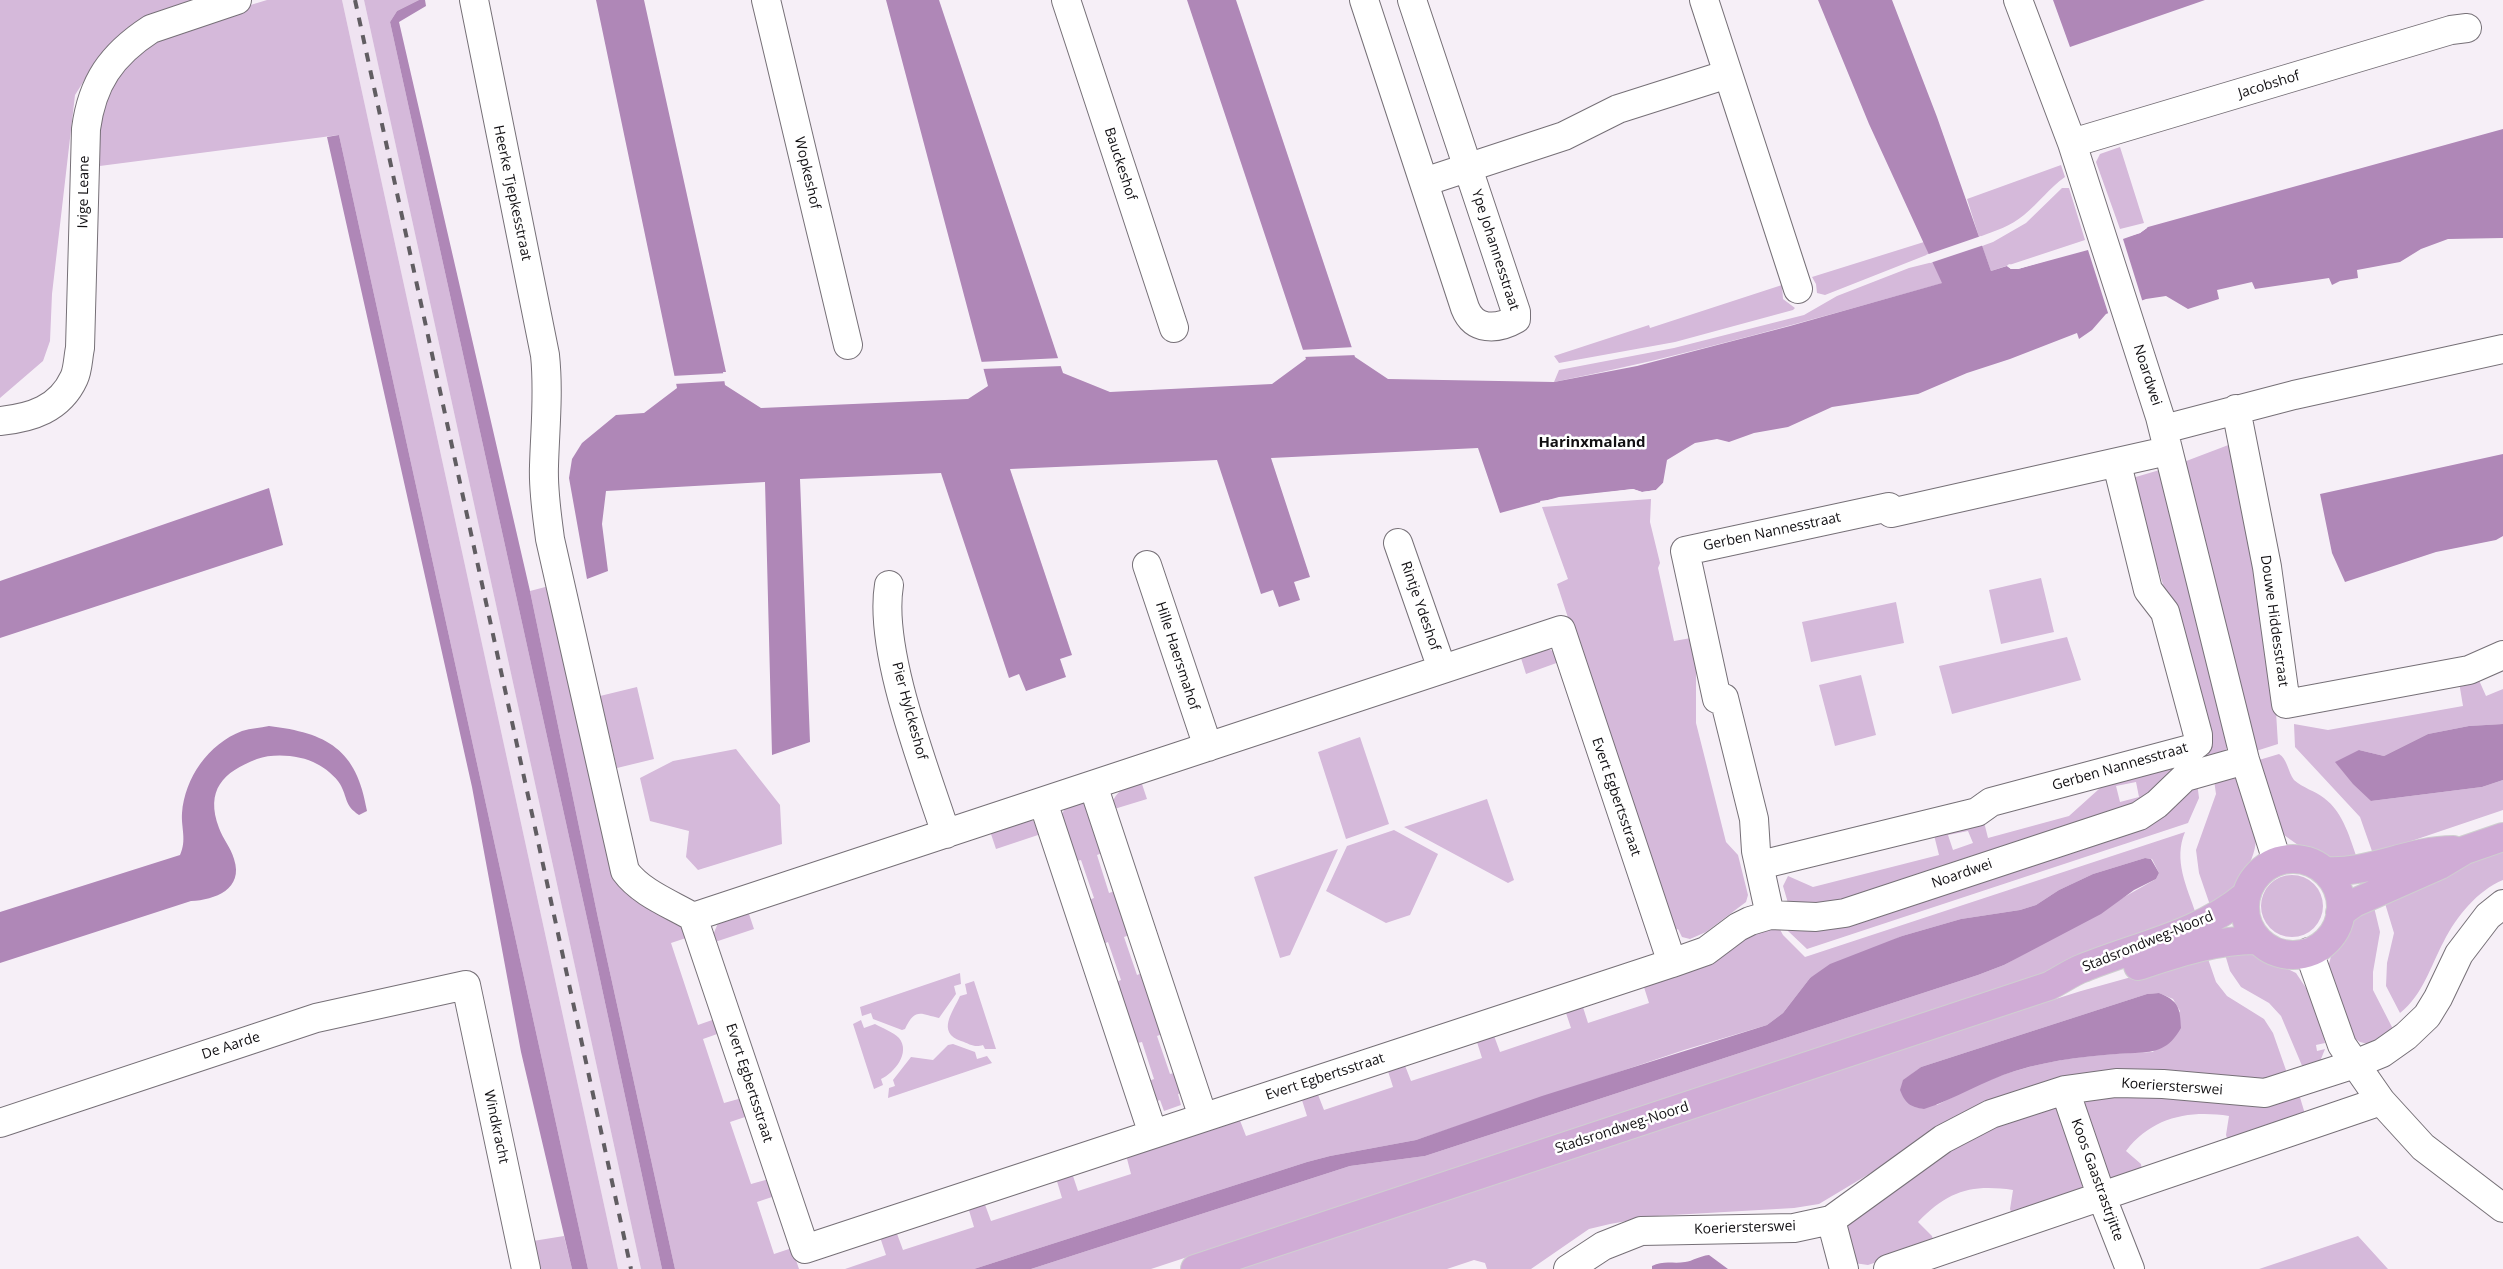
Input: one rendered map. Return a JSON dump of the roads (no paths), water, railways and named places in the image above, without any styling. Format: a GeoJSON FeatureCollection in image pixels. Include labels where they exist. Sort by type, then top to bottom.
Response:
{"type":"FeatureCollection","features":[{"type":"Feature","properties":{"kind":"main road"},"geometry":{"type":"LineString","coordinates":[[2340,913],[2354,903],[2440,865],[2465,850],[2503,837]]}},
{"type":"Feature","properties":{"kind":"main road"},"geometry":{"type":"LineString","coordinates":[[2325,871],[2338,890],[2340,913],[2338,923],[2330,937],[2318,948],[2308,952],[2287,955],[2266,947],[2258,940],[2246,920],[2245,896],[2257,874],[2277,861],[2290,858],[2302,859],[2325,871],[2344,872],[2434,850],[2465,850]]}},
{"type":"Feature","properties":{"kind":"main road","name":"Stadsrondweg-Noord"},"geometry":{"type":"LineString","coordinates":[[1195,1269],[2050,986],[2082,968],[2149,945],[2209,919],[2232,907],[2245,896]]}},
{"type":"Feature","properties":{"kind":"main road","name":"Stadsrondweg-Noord"},"geometry":{"type":"LineString","coordinates":[[2050,986],[2086,982],[2156,960],[2218,944],[2242,940],[2258,940]]}},
{"type":"Feature","properties":{"kind":"street","name":"Ivige Leane"},"geometry":{"type":"LineString","coordinates":[[0,421],[33,416],[41,412],[56,403],[74,378],[80,348],[86,129],[89,105],[96,85],[112,62],[139,37],[151,29],[236,0]]}},
{"type":"Feature","properties":{"kind":"street","name":"Heerke Tjepkesstraat"},"geometry":{"type":"LineString","coordinates":[[474,0],[545,355],[548,386],[544,467],[546,515],[625,872],[643,888],[693,917]]}},
{"type":"Feature","properties":{"kind":"street","name":"Wopkeshof"},"geometry":{"type":"LineString","coordinates":[[766,0],[848,345]]}},
{"type":"Feature","properties":{"kind":"street","name":"Bauckeshof"},"geometry":{"type":"LineString","coordinates":[[1066,0],[1174,328]]}},
{"type":"Feature","properties":{"kind":"street","name":"Ype Johannesstraat"},"geometry":{"type":"LineString","coordinates":[[1364,0],[1468,316],[1474,322],[1487,327],[1511,322],[1516,319],[1516,312],[1412,0]]}},
{"type":"Feature","properties":{"kind":"street"},"geometry":{"type":"LineString","coordinates":[[1704,0],[1798,289]]}},
{"type":"Feature","properties":{"kind":"street","name":"Noardwei"},"geometry":{"type":"LineString","coordinates":[[2018,0],[2072,144],[2166,440],[2245,760],[2277,861]]}},
{"type":"Feature","properties":{"kind":"street","name":"Jacobshof"},"geometry":{"type":"LineString","coordinates":[[2072,144],[2451,30],[2467,28]]}},
{"type":"Feature","properties":{"kind":"street"},"geometry":{"type":"LineString","coordinates":[[1424,182],[1564,136],[1618,110],[1728,74]]}},
{"type":"Feature","properties":{"kind":"street"},"geometry":{"type":"LineString","coordinates":[[2166,440],[2236,409],[2348,382],[2503,349]]}},
{"type":"Feature","properties":{"kind":"street","name":"Douwe Hiddesstraat"},"geometry":{"type":"LineString","coordinates":[[2236,409],[2267,567],[2286,704],[2470,670],[2503,656]]}},
{"type":"Feature","properties":{"kind":"street","name":"Gerben Nannesstraat"},"geometry":{"type":"LineString","coordinates":[[1770,915],[1760,865],[1754,819],[1724,698],[1717,699],[1685,551],[1889,507],[1891,513],[2117,464],[2166,440]]}},
{"type":"Feature","properties":{"kind":"street","name":"Gerben Nannesstraat"},"geometry":{"type":"LineString","coordinates":[[1760,865],[1977,812],[1991,802],[2190,749],[2198,743],[2198,735],[2165,612],[2148,590],[2117,464]]}},
{"type":"Feature","properties":{"kind":"street","name":"Rintje Ydeshof"},"geometry":{"type":"LineString","coordinates":[[1398,543],[1442,669]]}},
{"type":"Feature","properties":{"kind":"street","name":"Hille Haersmahof"},"geometry":{"type":"LineString","coordinates":[[1147,565],[1208,747]]}},
{"type":"Feature","properties":{"kind":"street","name":"Pier Hylckeshof"},"geometry":{"type":"LineString","coordinates":[[889,585],[887,600],[890,633],[902,694],[946,834]]}},
{"type":"Feature","properties":{"kind":"street","name":"Evert Egbertsstraat"},"geometry":{"type":"LineString","coordinates":[[1561,630],[1672,963],[804,1249],[693,917],[1561,630]]}},
{"type":"Feature","properties":{"kind":"street","name":"Noardwei"},"geometry":{"type":"LineString","coordinates":[[1672,963],[1706,951],[1744,924],[1770,915],[1816,917],[1845,913],[2139,816],[2157,804],[2185,777],[2245,760]]}},
{"type":"Feature","properties":{"kind":"street"},"geometry":{"type":"LineString","coordinates":[[1093,785],[1203,1118]]}},
{"type":"Feature","properties":{"kind":"street"},"geometry":{"type":"LineString","coordinates":[[1043,802],[1153,1134]]}},
{"type":"Feature","properties":{"kind":"street","name":"Koeriersterswei"},"geometry":{"type":"LineString","coordinates":[[1568,1269],[1603,1246],[1641,1231],[1794,1228],[1831,1220],[1943,1139],[1991,1114],[2065,1090],[2116,1083],[2163,1084],[2265,1093],[2355,1064],[2382,1053],[2406,1036],[2427,1016],[2438,998],[2459,954],[2488,916],[2503,904]]}},
{"type":"Feature","properties":{"kind":"street"},"geometry":{"type":"LineString","coordinates":[[2308,952],[2342,1044],[2381,1101],[2424,1147],[2503,1208]]}},
{"type":"Feature","properties":{"kind":"street","name":"De Aarde"},"geometry":{"type":"LineString","coordinates":[[0,1123],[316,1018],[466,985]]}},
{"type":"Feature","properties":{"kind":"street","name":"Windkracht"},"geometry":{"type":"LineString","coordinates":[[466,985],[526,1269]]}},
{"type":"Feature","properties":{"kind":"street","name":"Koos Gaastrastrjitte"},"geometry":{"type":"LineString","coordinates":[[2065,1090],[2101,1195],[2130,1269]]}},
{"type":"Feature","properties":{"kind":"street"},"geometry":{"type":"LineString","coordinates":[[1888,1269],[2381,1101]]}},
{"type":"Feature","properties":{"kind":"street"},"geometry":{"type":"LineString","coordinates":[[1831,1220],[1844,1269]]}},
{"type":"Feature","properties":{"kind":"railway"},"geometry":{"type":"LineString","coordinates":[[355,0],[631,1269]]}},
{"type":"Feature","properties":{"kind":"district","name":"Harinxmaland"},"geometry":{"type":"Point","coordinates":[1592,443]}}]}
